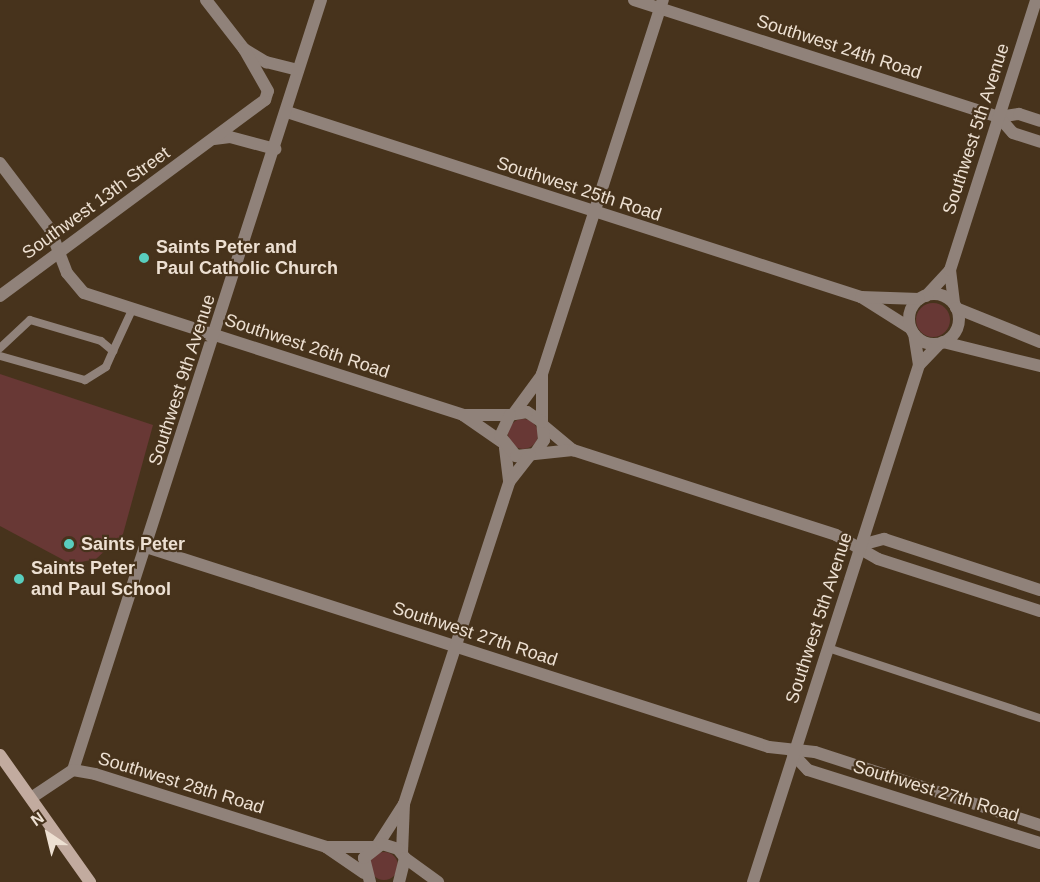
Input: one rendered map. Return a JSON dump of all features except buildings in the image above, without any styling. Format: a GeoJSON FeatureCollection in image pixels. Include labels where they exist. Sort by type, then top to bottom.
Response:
{"type":"FeatureCollection","features":[{"type":"Feature","properties":{"kind":"main road"},"geometry":{"type":"LineString","coordinates":[[0,755],[90,882]]}},
{"type":"Feature","properties":{"kind":"street"},"geometry":{"type":"LineString","coordinates":[[206,0],[244,49],[266,62],[298,70]]}},
{"type":"Feature","properties":{"kind":"street","name":"Southwest 9th Avenue"},"geometry":{"type":"LineString","coordinates":[[73,770],[215,336],[321,0]]}},
{"type":"Feature","properties":{"kind":"street","name":"Southwest 24th Road"},"geometry":{"type":"LineString","coordinates":[[634,0],[662,4],[999,117],[1019,114],[1040,121]]}},
{"type":"Feature","properties":{"kind":"street","name":"Southwest 5th Avenue"},"geometry":{"type":"LineString","coordinates":[[955,306],[950,270],[1036,0]]}},
{"type":"Feature","properties":{"kind":"street"},"geometry":{"type":"LineString","coordinates":[[508,482],[501,430],[542,374],[662,4]]}},
{"type":"Feature","properties":{"kind":"street","name":"Southwest 13th Street"},"geometry":{"type":"LineString","coordinates":[[0,296],[213,139],[268,94],[244,49]]}},
{"type":"Feature","properties":{"kind":"street","name":"Southwest 25th Road"},"geometry":{"type":"LineString","coordinates":[[287,112],[594,213],[861,297],[912,331]]}},
{"type":"Feature","properties":{"kind":"street","name":"Southwest 24th Road"},"geometry":{"type":"LineString","coordinates":[[999,117],[1013,133],[1040,142]]}},
{"type":"Feature","properties":{"kind":"street"},"geometry":{"type":"LineString","coordinates":[[213,139],[230,137],[275,149]]}},
{"type":"Feature","properties":{"kind":"street","name":"Southwest 26th Road"},"geometry":{"type":"LineString","coordinates":[[0,163],[60,252],[67,273],[84,293],[463,415],[512,414]]}},
{"type":"Feature","properties":{"kind":"street","name":"Southwest 5th Avenue"},"geometry":{"type":"LineString","coordinates":[[923,297],[950,270]]}},
{"type":"Feature","properties":{"kind":"street"},"geometry":{"type":"LineString","coordinates":[[1040,342],[955,306],[941,296],[923,297],[910,312],[912,331],[928,344],[942,343],[1040,366]]}},
{"type":"Feature","properties":{"kind":"street","name":"Southwest 25th Road"},"geometry":{"type":"LineString","coordinates":[[861,297],[923,297]]}},
{"type":"Feature","properties":{"kind":"street"},"geometry":{"type":"LineString","coordinates":[[942,343],[957,328],[955,306]]}},
{"type":"Feature","properties":{"kind":"street","name":"Southwest 5th Avenue"},"geometry":{"type":"LineString","coordinates":[[912,331],[919,365]]}},
{"type":"Feature","properties":{"kind":"street","name":"Southwest 5th Avenue"},"geometry":{"type":"LineString","coordinates":[[753,882],[919,365],[942,343]]}},
{"type":"Feature","properties":{"kind":"street"},"geometry":{"type":"LineString","coordinates":[[367,879],[364,858],[375,847],[404,804],[508,482],[544,441],[542,374]]}},
{"type":"Feature","properties":{"kind":"street"},"geometry":{"type":"LineString","coordinates":[[512,414],[532,413],[573,450],[861,545],[878,559],[1040,611]]}},
{"type":"Feature","properties":{"kind":"street","name":"Southwest 26th Road"},"geometry":{"type":"LineString","coordinates":[[463,415],[503,445]]}},
{"type":"Feature","properties":{"kind":"street"},"geometry":{"type":"LineString","coordinates":[[503,445],[516,456],[573,450]]}},
{"type":"Feature","properties":{"kind":"street"},"geometry":{"type":"LineString","coordinates":[[861,545],[884,539],[1040,590]]}},
{"type":"Feature","properties":{"kind":"street","name":"Southwest 27th Road"},"geometry":{"type":"LineString","coordinates":[[146,548],[793,754],[815,752],[1040,825]]}},
{"type":"Feature","properties":{"kind":"street","name":"Southwest 27th Road"},"geometry":{"type":"LineString","coordinates":[[793,754],[808,770],[1040,843]]}},
{"type":"Feature","properties":{"kind":"street","name":"Southwest 28th Road"},"geometry":{"type":"LineString","coordinates":[[31,798],[73,770],[326,848],[375,847],[388,844],[404,856]]}},
{"type":"Feature","properties":{"kind":"street"},"geometry":{"type":"LineString","coordinates":[[399,882],[404,856],[404,804]]}},
{"type":"Feature","properties":{"kind":"street","name":"Southwest 28th Road"},"geometry":{"type":"LineString","coordinates":[[326,848],[367,879]]}},
{"type":"Feature","properties":{"kind":"street"},"geometry":{"type":"LineString","coordinates":[[404,856],[438,882]]}},
{"type":"Feature","properties":{"kind":"lane"},"geometry":{"type":"LineString","coordinates":[[0,356],[85,380],[106,367],[132,310]]}},
{"type":"Feature","properties":{"kind":"lane"},"geometry":{"type":"LineString","coordinates":[[0,348],[30,320],[101,341],[113,351]]}},
{"type":"Feature","properties":{"kind":"lane"},"geometry":{"type":"LineString","coordinates":[[828,648],[1040,718]]}},
{"type":"Feature","properties":{"kind":"shaded area"},"geometry":{"type":"Polygon","coordinates":[[[933,303],[945,308],[950,320],[945,332],[933,337],[921,332],[916,320],[921,308],[933,303]]]}},
{"type":"Feature","properties":{"kind":"shaded area"},"geometry":{"type":"Polygon","coordinates":[[[0,374],[153,425],[123,534],[96,559],[71,564],[0,526],[0,374]]]}},
{"type":"Feature","properties":{"kind":"shaded area"},"geometry":{"type":"Polygon","coordinates":[[[523,419],[533,424],[538,434],[533,444],[523,449],[513,444],[508,434],[513,424],[523,419]]]}},
{"type":"Feature","properties":{"kind":"shaded area"},"geometry":{"type":"Polygon","coordinates":[[[384,852],[394,856],[398,866],[394,876],[384,880],[374,876],[370,866],[374,856],[384,852]]]}},
{"type":"Feature","properties":{"kind":"place","name":"Saints Peter and Paul Catholic Church"},"geometry":{"type":"Point","coordinates":[144,258]}},
{"type":"Feature","properties":{"kind":"place","name":"Saints Peter"},"geometry":{"type":"Point","coordinates":[69,544]}},
{"type":"Feature","properties":{"kind":"place","name":"Saints Peter and Paul School"},"geometry":{"type":"Point","coordinates":[19,579]}}]}
